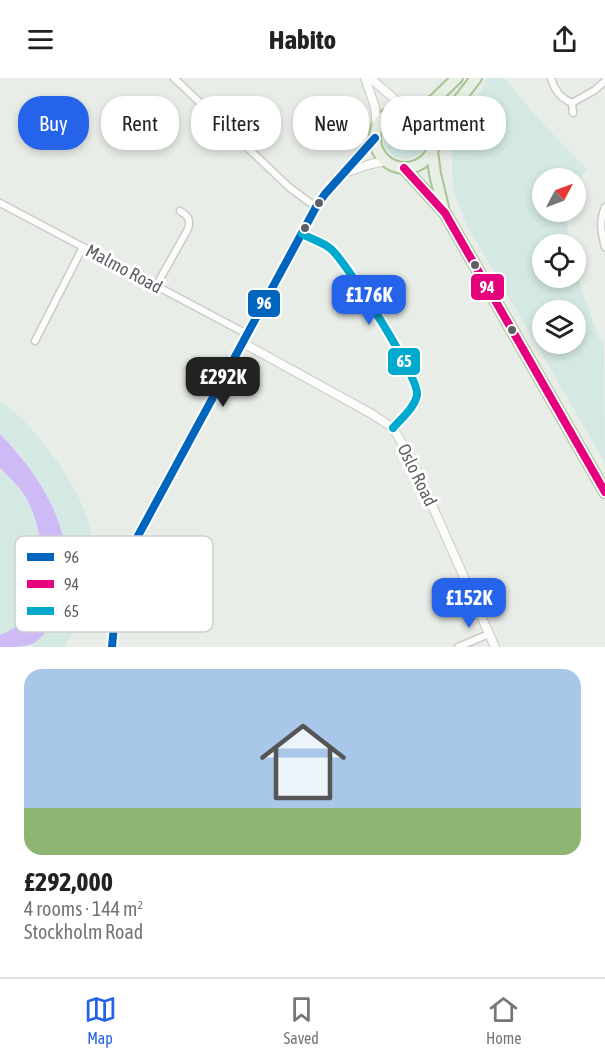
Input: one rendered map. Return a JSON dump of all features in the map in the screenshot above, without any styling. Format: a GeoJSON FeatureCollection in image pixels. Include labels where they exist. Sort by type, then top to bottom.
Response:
{"type":"FeatureCollection","features":[{"type":"Feature","properties":{"kind":"highway"},"geometry":{"type":"LineString","coordinates":[[438,96],[457,78]]}},
{"type":"Feature","properties":{"kind":"highway"},"geometry":{"type":"LineString","coordinates":[[462,96],[476,78]]}},
{"type":"Feature","properties":{"kind":"highway"},"geometry":{"type":"LineString","coordinates":[[381,124],[376,133],[376,147],[386,162],[404,168],[421,164],[432,151]]}},
{"type":"Feature","properties":{"kind":"highway"},"geometry":{"type":"LineString","coordinates":[[432,151],[445,213]]}},
{"type":"Feature","properties":{"kind":"highway"},"geometry":{"type":"LineString","coordinates":[[404,168],[445,213],[605,492]]}},
{"type":"Feature","properties":{"kind":"street"},"geometry":{"type":"LineString","coordinates":[[174,78],[290,188],[316,207]]}},
{"type":"Feature","properties":{"kind":"street"},"geometry":{"type":"LineString","coordinates":[[138,536],[316,207],[376,133],[375,106],[365,78]]}},
{"type":"Feature","properties":{"kind":"street"},"geometry":{"type":"LineString","coordinates":[[370,78],[388,96]]}},
{"type":"Feature","properties":{"kind":"street"},"geometry":{"type":"LineString","coordinates":[[551,78],[553,88],[563,100],[572,103],[595,90],[605,81]]}},
{"type":"Feature","properties":{"kind":"street"},"geometry":{"type":"LineString","coordinates":[[572,103],[573,113]]}},
{"type":"Feature","properties":{"kind":"street"},"geometry":{"type":"LineString","coordinates":[[346,172],[386,162]]}},
{"type":"Feature","properties":{"kind":"street","name":"Malmo Road"},"geometry":{"type":"LineString","coordinates":[[0,203],[248,334]]}},
{"type":"Feature","properties":{"kind":"street"},"geometry":{"type":"LineString","coordinates":[[605,207],[600,229],[605,247]]}},
{"type":"Feature","properties":{"kind":"street"},"geometry":{"type":"LineString","coordinates":[[156,286],[188,229],[190,222],[188,216],[180,211]]}},
{"type":"Feature","properties":{"kind":"street"},"geometry":{"type":"LineString","coordinates":[[302,234],[330,248],[341,260],[415,380],[418,394],[414,404],[393,428]]}},
{"type":"Feature","properties":{"kind":"street"},"geometry":{"type":"LineString","coordinates":[[35,341],[83,247]]}},
{"type":"Feature","properties":{"kind":"street","name":"Oslo Road"},"geometry":{"type":"LineString","coordinates":[[243,343],[372,414],[393,428],[412,460],[495,647]]}},
{"type":"Feature","properties":{"kind":"street"},"geometry":{"type":"LineString","coordinates":[[112,647],[113,632]]}},
{"type":"Feature","properties":{"kind":"street"},"geometry":{"type":"LineString","coordinates":[[458,647],[489,634]]}},
{"type":"Feature","properties":{"kind":"shaded area"},"geometry":{"type":"Polygon","coordinates":[[[487,78],[504,78],[543,124],[587,169],[532,168],[532,222],[567,222],[568,234],[532,234],[532,288],[581,288],[586,300],[532,300],[532,337],[466,223],[453,188],[451,150],[506,150],[506,96],[478,96],[487,78]]]}},
{"type":"Feature","properties":{"kind":"shaded area"},"geometry":{"type":"Polygon","coordinates":[[[387,150],[423,150],[414,158],[405,159],[396,158],[387,150]]]}},
{"type":"Feature","properties":{"kind":"shaded area"},"geometry":{"type":"Polygon","coordinates":[[[586,301],[600,341],[604,340],[605,463],[542,354],[586,354],[586,301]]]}},
{"type":"Feature","properties":{"kind":"shaded area"},"geometry":{"type":"Polygon","coordinates":[[[0,401],[25,422],[59,464],[78,496],[91,536],[42,536],[21,455],[0,434],[0,401]]]}},
{"type":"Feature","properties":{"kind":"shaded area"},"geometry":{"type":"Polygon","coordinates":[[[0,434],[17,452],[46,495],[62,536],[39,536],[25,496],[0,468],[0,434]]]}},
{"type":"Feature","properties":{"kind":"shaded area"},"geometry":{"type":"Polygon","coordinates":[[[0,468],[25,496],[39,536],[15,536],[15,626],[0,635],[0,468]]]}},
{"type":"Feature","properties":{"kind":"shaded area"},"geometry":{"type":"Polygon","coordinates":[[[15,626],[15,632],[45,632],[38,640],[20,647],[0,647],[0,635],[15,626]]]}},
{"type":"Feature","properties":{"kind":"shaded area"},"geometry":{"type":"Polygon","coordinates":[[[44,632],[74,632],[64,647],[31,647],[44,632]]]}},
{"type":"Feature","properties":{"kind":"transit line","name":"96"},"geometry":{"type":"LineString","coordinates":[[138,536],[316,207],[375,138]]}},
{"type":"Feature","properties":{"kind":"transit line","name":"94"},"geometry":{"type":"LineString","coordinates":[[404,168],[445,213],[605,492]]}},
{"type":"Feature","properties":{"kind":"transit line","name":"65"},"geometry":{"type":"LineString","coordinates":[[302,234],[321,242],[339,258],[381,320],[415,384],[416,399],[393,428]]}},
{"type":"Feature","properties":{"kind":"transit line","name":"96"},"geometry":{"type":"LineString","coordinates":[[112,647],[113,632]]}}]}
